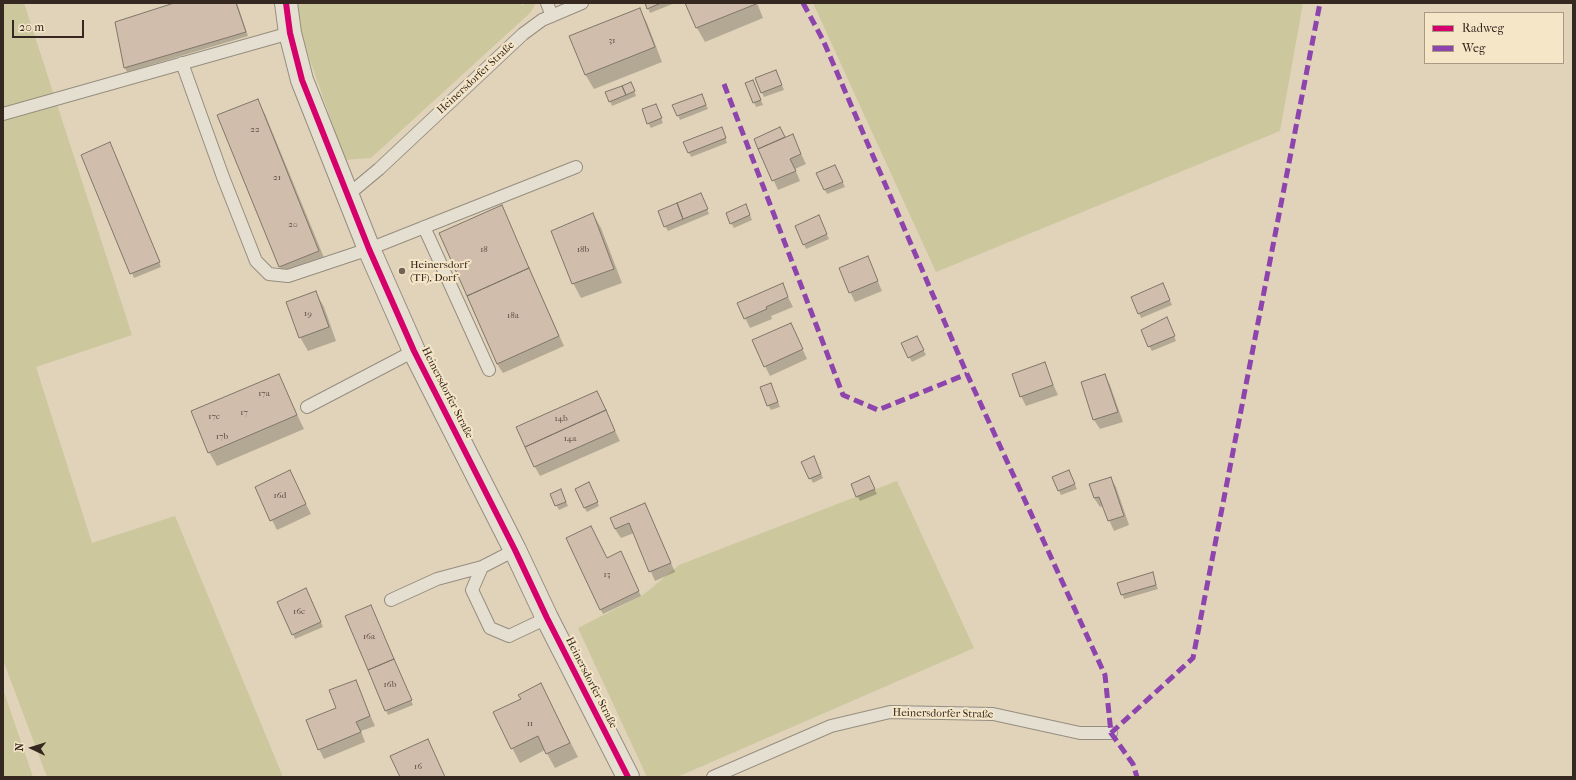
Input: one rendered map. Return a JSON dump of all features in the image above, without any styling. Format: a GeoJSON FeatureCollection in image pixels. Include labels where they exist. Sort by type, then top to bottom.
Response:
{"type":"FeatureCollection","features":[{"type":"Feature","properties":{"kind":"street","name":"Heinersdorfer Straße"},"geometry":{"type":"LineString","coordinates":[[286,3],[290,33],[302,80],[370,249],[414,351],[628,777]]}},
{"type":"Feature","properties":{"kind":"lane"},"geometry":{"type":"LineString","coordinates":[[547,3],[552,16]]}},
{"type":"Feature","properties":{"kind":"lane","name":"Heinersdorfer Straße"},"geometry":{"type":"LineString","coordinates":[[349,194],[379,169],[523,34],[542,20],[582,3]]}},
{"type":"Feature","properties":{"kind":"lane"},"geometry":{"type":"LineString","coordinates":[[3,114],[290,33]]}},
{"type":"Feature","properties":{"kind":"lane"},"geometry":{"type":"LineString","coordinates":[[182,63],[223,177],[256,262],[270,274],[288,276],[370,249],[576,167]]}},
{"type":"Feature","properties":{"kind":"lane"},"geometry":{"type":"LineString","coordinates":[[424,227],[489,370]]}},
{"type":"Feature","properties":{"kind":"lane"},"geometry":{"type":"LineString","coordinates":[[307,407],[414,351]]}},
{"type":"Feature","properties":{"kind":"lane"},"geometry":{"type":"LineString","coordinates":[[391,600],[437,579],[482,567],[515,550]]}},
{"type":"Feature","properties":{"kind":"lane"},"geometry":{"type":"LineString","coordinates":[[482,567],[472,590],[490,628],[509,636],[547,618]]}},
{"type":"Feature","properties":{"kind":"lane","name":"Heinersdorfer Straße"},"geometry":{"type":"LineString","coordinates":[[713,777],[831,726],[890,712],[993,714],[1080,733],[1111,734]]}},
{"type":"Feature","properties":{"kind":"shaded area"},"geometry":{"type":"Polygon","coordinates":[[[3,3],[24,3],[132,335],[36,367],[92,543],[175,516],[283,777],[47,777],[3,660],[3,3]]]}},
{"type":"Feature","properties":{"kind":"shaded area"},"geometry":{"type":"Polygon","coordinates":[[[297,3],[521,3],[522,6],[525,3],[534,3],[535,5],[530,13],[371,158],[345,160],[297,23],[297,3]]]}},
{"type":"Feature","properties":{"kind":"shaded area"},"geometry":{"type":"Polygon","coordinates":[[[813,3],[1303,3],[1280,131],[936,272],[813,3]]]}},
{"type":"Feature","properties":{"kind":"shaded area"},"geometry":{"type":"Polygon","coordinates":[[[897,481],[974,648],[677,777],[647,777],[578,628],[643,595],[679,565],[897,481]]]}},
{"type":"Feature","properties":{"kind":"shaded area"},"geometry":{"type":"Polygon","coordinates":[[[3,689],[33,777],[3,777],[3,689]]]}},
{"type":"Feature","properties":{"kind":"building"},"geometry":{"type":"Polygon","coordinates":[[[174,3],[236,3],[246,32],[124,68],[115,22],[174,3]]]}},
{"type":"Feature","properties":{"kind":"building"},"geometry":{"type":"Polygon","coordinates":[[[645,3],[661,3],[647,9],[645,3]]]}},
{"type":"Feature","properties":{"kind":"building"},"geometry":{"type":"Polygon","coordinates":[[[685,3],[755,3],[756,4],[696,28],[685,3]]]}},
{"type":"Feature","properties":{"kind":"building"},"geometry":{"type":"Polygon","coordinates":[[[640,8],[655,47],[585,75],[569,36],[640,8]]]}},
{"type":"Feature","properties":{"kind":"building"},"geometry":{"type":"Polygon","coordinates":[[[776,70],[782,85],[761,93],[755,78],[776,70]]]}},
{"type":"Feature","properties":{"kind":"building"},"geometry":{"type":"Polygon","coordinates":[[[753,80],[761,100],[753,103],[745,83],[753,80]]]}},
{"type":"Feature","properties":{"kind":"building"},"geometry":{"type":"Polygon","coordinates":[[[631,82],[635,91],[626,95],[622,86],[631,82]]]}},
{"type":"Feature","properties":{"kind":"building"},"geometry":{"type":"Polygon","coordinates":[[[622,86],[626,95],[609,102],[605,92],[622,86]]]}},
{"type":"Feature","properties":{"kind":"building"},"geometry":{"type":"Polygon","coordinates":[[[702,94],[706,105],[677,116],[672,105],[702,94]]]}},
{"type":"Feature","properties":{"kind":"building"},"geometry":{"type":"Polygon","coordinates":[[[258,99],[319,251],[279,267],[217,115],[258,99]]]}},
{"type":"Feature","properties":{"kind":"building"},"geometry":{"type":"Polygon","coordinates":[[[656,104],[662,118],[647,124],[642,109],[656,104]]]}},
{"type":"Feature","properties":{"kind":"building"},"geometry":{"type":"Polygon","coordinates":[[[722,127],[726,138],[688,153],[683,142],[722,127]]]}},
{"type":"Feature","properties":{"kind":"building"},"geometry":{"type":"Polygon","coordinates":[[[780,127],[785,137],[758,149],[754,139],[780,127]]]}},
{"type":"Feature","properties":{"kind":"building"},"geometry":{"type":"Polygon","coordinates":[[[793,134],[801,154],[790,159],[796,171],[772,181],[758,149],[793,134]]]}},
{"type":"Feature","properties":{"kind":"building"},"geometry":{"type":"Polygon","coordinates":[[[110,142],[160,262],[130,274],[81,155],[110,142]]]}},
{"type":"Feature","properties":{"kind":"building"},"geometry":{"type":"Polygon","coordinates":[[[835,165],[843,182],[824,190],[816,173],[835,165]]]}},
{"type":"Feature","properties":{"kind":"building"},"geometry":{"type":"Polygon","coordinates":[[[701,193],[708,209],[683,219],[677,203],[701,193]]]}},
{"type":"Feature","properties":{"kind":"building"},"geometry":{"type":"Polygon","coordinates":[[[677,203],[683,219],[664,227],[658,211],[677,203]]]}},
{"type":"Feature","properties":{"kind":"building"},"geometry":{"type":"Polygon","coordinates":[[[746,204],[750,215],[730,224],[726,213],[746,204]]]}},
{"type":"Feature","properties":{"kind":"building"},"geometry":{"type":"Polygon","coordinates":[[[502,205],[529,268],[467,296],[439,233],[502,205]]]}},
{"type":"Feature","properties":{"kind":"building"},"geometry":{"type":"Polygon","coordinates":[[[593,213],[614,269],[572,284],[551,231],[593,213]]]}},
{"type":"Feature","properties":{"kind":"building"},"geometry":{"type":"Polygon","coordinates":[[[819,215],[827,234],[803,245],[795,226],[819,215]]]}},
{"type":"Feature","properties":{"kind":"building"},"geometry":{"type":"Polygon","coordinates":[[[868,256],[878,281],[849,293],[839,268],[868,256]]]}},
{"type":"Feature","properties":{"kind":"building"},"geometry":{"type":"Polygon","coordinates":[[[529,268],[559,336],[497,364],[467,296],[529,268]]]}},
{"type":"Feature","properties":{"kind":"building"},"geometry":{"type":"Polygon","coordinates":[[[783,283],[788,297],[766,307],[767,309],[744,319],[737,303],[783,283]]]}},
{"type":"Feature","properties":{"kind":"building"},"geometry":{"type":"Polygon","coordinates":[[[1163,283],[1170,300],[1138,314],[1131,297],[1163,283]]]}},
{"type":"Feature","properties":{"kind":"building"},"geometry":{"type":"Polygon","coordinates":[[[316,291],[329,327],[299,338],[286,302],[316,291]]]}},
{"type":"Feature","properties":{"kind":"building"},"geometry":{"type":"Polygon","coordinates":[[[1167,317],[1175,336],[1148,347],[1141,330],[1167,317]]]}},
{"type":"Feature","properties":{"kind":"building"},"geometry":{"type":"Polygon","coordinates":[[[791,323],[803,349],[764,367],[752,340],[791,323]]]}},
{"type":"Feature","properties":{"kind":"building"},"geometry":{"type":"Polygon","coordinates":[[[917,336],[924,350],[908,358],[901,343],[917,336]]]}},
{"type":"Feature","properties":{"kind":"building"},"geometry":{"type":"Polygon","coordinates":[[[1045,362],[1053,385],[1020,397],[1012,374],[1045,362]]]}},
{"type":"Feature","properties":{"kind":"building"},"geometry":{"type":"Polygon","coordinates":[[[279,374],[297,415],[208,453],[191,411],[279,374]]]}},
{"type":"Feature","properties":{"kind":"building"},"geometry":{"type":"Polygon","coordinates":[[[1105,374],[1118,412],[1093,420],[1081,382],[1105,374]]]}},
{"type":"Feature","properties":{"kind":"building"},"geometry":{"type":"Polygon","coordinates":[[[771,383],[778,402],[767,406],[760,387],[771,383]]]}},
{"type":"Feature","properties":{"kind":"building"},"geometry":{"type":"Polygon","coordinates":[[[597,391],[606,410],[525,447],[516,427],[597,391]]]}},
{"type":"Feature","properties":{"kind":"building"},"geometry":{"type":"Polygon","coordinates":[[[606,410],[615,431],[534,467],[525,447],[606,410]]]}},
{"type":"Feature","properties":{"kind":"building"},"geometry":{"type":"Polygon","coordinates":[[[814,456],[821,474],[809,479],[801,462],[814,456]]]}},
{"type":"Feature","properties":{"kind":"building"},"geometry":{"type":"Polygon","coordinates":[[[290,470],[306,504],[270,521],[255,487],[290,470]]]}},
{"type":"Feature","properties":{"kind":"building"},"geometry":{"type":"Polygon","coordinates":[[[1069,470],[1075,484],[1058,491],[1052,477],[1069,470]]]}},
{"type":"Feature","properties":{"kind":"building"},"geometry":{"type":"Polygon","coordinates":[[[869,476],[875,489],[856,497],[851,484],[869,476]]]}},
{"type":"Feature","properties":{"kind":"building"},"geometry":{"type":"Polygon","coordinates":[[[1111,477],[1124,516],[1108,521],[1099,497],[1094,498],[1089,484],[1111,477]]]}},
{"type":"Feature","properties":{"kind":"building"},"geometry":{"type":"Polygon","coordinates":[[[589,482],[598,502],[584,508],[575,489],[589,482]]]}},
{"type":"Feature","properties":{"kind":"building"},"geometry":{"type":"Polygon","coordinates":[[[561,489],[566,502],[555,506],[550,494],[561,489]]]}},
{"type":"Feature","properties":{"kind":"building"},"geometry":{"type":"Polygon","coordinates":[[[645,503],[671,563],[649,572],[629,523],[615,529],[610,518],[645,503]]]}},
{"type":"Feature","properties":{"kind":"building"},"geometry":{"type":"Polygon","coordinates":[[[591,526],[607,558],[621,551],[639,591],[600,610],[566,538],[591,526]]]}},
{"type":"Feature","properties":{"kind":"building"},"geometry":{"type":"Polygon","coordinates":[[[1153,572],[1156,585],[1121,595],[1117,583],[1153,572]]]}},
{"type":"Feature","properties":{"kind":"building"},"geometry":{"type":"Polygon","coordinates":[[[306,588],[321,622],[292,635],[277,602],[306,588]]]}},
{"type":"Feature","properties":{"kind":"building"},"geometry":{"type":"Polygon","coordinates":[[[371,605],[394,659],[368,670],[345,616],[371,605]]]}},
{"type":"Feature","properties":{"kind":"building"},"geometry":{"type":"Polygon","coordinates":[[[394,659],[412,700],[385,711],[368,670],[394,659]]]}},
{"type":"Feature","properties":{"kind":"building"},"geometry":{"type":"Polygon","coordinates":[[[356,680],[370,716],[356,722],[361,732],[318,750],[306,720],[336,708],[329,690],[356,680]]]}},
{"type":"Feature","properties":{"kind":"building"},"geometry":{"type":"Polygon","coordinates":[[[541,683],[570,743],[546,754],[538,736],[511,749],[493,712],[521,699],[518,695],[541,683]]]}},
{"type":"Feature","properties":{"kind":"building"},"geometry":{"type":"Polygon","coordinates":[[[428,739],[445,777],[400,777],[390,756],[428,739]]]}},
{"type":"Feature","properties":{"kind":"marked path"},"geometry":{"type":"LineString","coordinates":[[803,3],[823,40],[967,374],[1105,675],[1111,733],[1133,764],[1137,777]]}},
{"type":"Feature","properties":{"kind":"marked path"},"geometry":{"type":"LineString","coordinates":[[1111,733],[1193,658],[1320,3]]}},
{"type":"Feature","properties":{"kind":"marked path"},"geometry":{"type":"LineString","coordinates":[[724,84],[843,395],[878,410],[967,374]]}},
{"type":"Feature","properties":{"kind":"cycle path"},"geometry":{"type":"LineString","coordinates":[[286,3],[290,33],[302,80],[369,249],[414,351],[628,777]]}},
{"type":"Feature","properties":{"kind":"place","name":"Heinersdorf (TF), Dorf"},"geometry":{"type":"Point","coordinates":[402,271]}}]}
